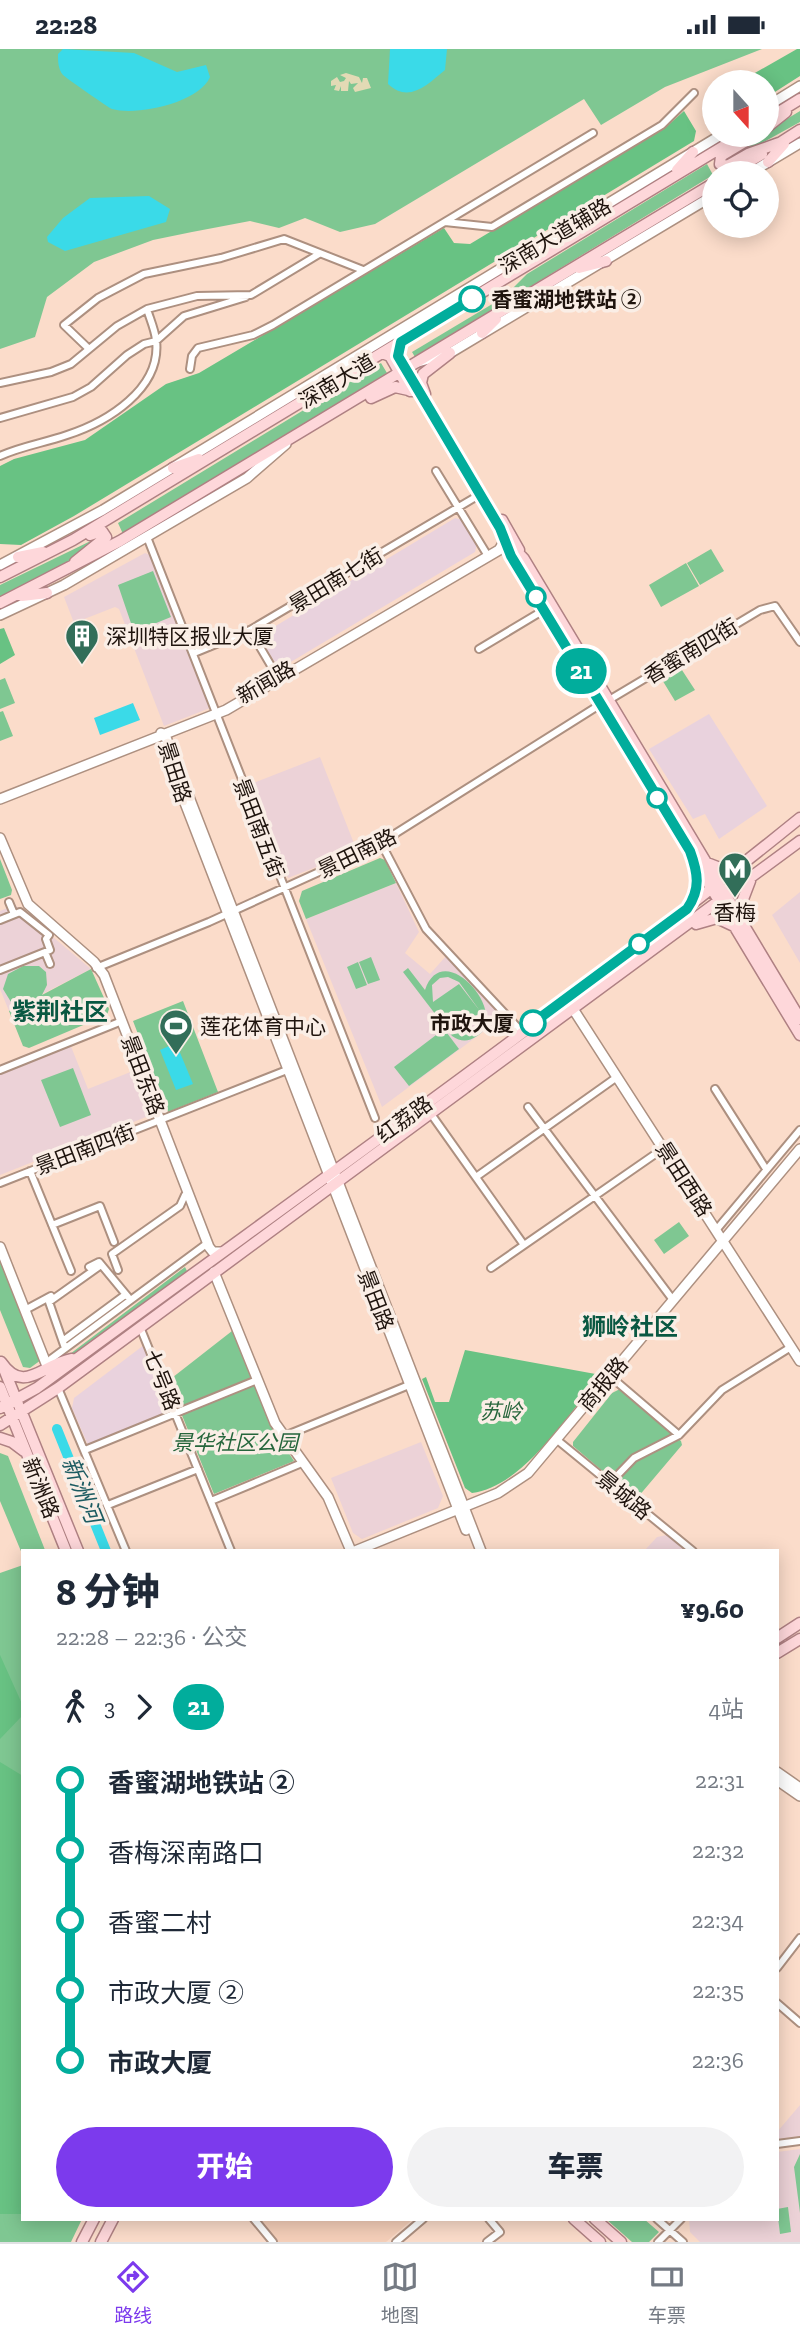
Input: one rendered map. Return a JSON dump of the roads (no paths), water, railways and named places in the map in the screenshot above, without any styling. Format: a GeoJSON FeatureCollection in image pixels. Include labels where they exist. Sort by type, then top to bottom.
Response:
{"type":"FeatureCollection","features":[{"type":"Feature","properties":{"kind":"main road"},"geometry":{"type":"LineString","coordinates":[[779,99],[800,86]]}},
{"type":"Feature","properties":{"kind":"main road"},"geometry":{"type":"LineString","coordinates":[[779,108],[797,101]]}},
{"type":"Feature","properties":{"kind":"main road"},"geometry":{"type":"LineString","coordinates":[[779,112],[797,101]]}},
{"type":"Feature","properties":{"kind":"main road"},"geometry":{"type":"LineString","coordinates":[[779,117],[797,101]]}},
{"type":"Feature","properties":{"kind":"main road"},"geometry":{"type":"LineString","coordinates":[[779,143],[798,136]]}},
{"type":"Feature","properties":{"kind":"main road"},"geometry":{"type":"LineString","coordinates":[[769,161],[798,136]]}},
{"type":"Feature","properties":{"kind":"main road","name":"深南大道辅路"},"geometry":{"type":"LineString","coordinates":[[0,565],[173,468],[702,147]]}},
{"type":"Feature","properties":{"kind":"main road","name":"深南大道"},"geometry":{"type":"LineString","coordinates":[[0,577],[73,540],[722,147]]}},
{"type":"Feature","properties":{"kind":"main road"},"geometry":{"type":"LineString","coordinates":[[736,147],[721,156],[720,164],[725,167],[768,147]]}},
{"type":"Feature","properties":{"kind":"main road"},"geometry":{"type":"LineString","coordinates":[[750,161],[772,147]]}},
{"type":"Feature","properties":{"kind":"main road"},"geometry":{"type":"LineString","coordinates":[[672,177],[693,152]]}},
{"type":"Feature","properties":{"kind":"main road","name":"深南大道"},"geometry":{"type":"LineString","coordinates":[[0,603],[75,566],[320,422],[702,190]]}},
{"type":"Feature","properties":{"kind":"main road"},"geometry":{"type":"LineString","coordinates":[[702,202],[450,353],[425,371],[422,387],[690,851],[716,886]]}},
{"type":"Feature","properties":{"kind":"main road"},"geometry":{"type":"LineString","coordinates":[[568,271],[606,261]]}},
{"type":"Feature","properties":{"kind":"main road"},"geometry":{"type":"LineString","coordinates":[[482,333],[505,310]]}},
{"type":"Feature","properties":{"kind":"main road"},"geometry":{"type":"LineString","coordinates":[[401,342],[397,352],[414,392],[491,526],[520,554]]}},
{"type":"Feature","properties":{"kind":"main road"},"geometry":{"type":"LineString","coordinates":[[382,353],[390,356],[403,371]]}},
{"type":"Feature","properties":{"kind":"main road"},"geometry":{"type":"LineString","coordinates":[[418,362],[450,353]]}},
{"type":"Feature","properties":{"kind":"main road"},"geometry":{"type":"LineString","coordinates":[[320,422],[390,388],[414,392],[505,540],[504,551],[605,702],[705,861],[724,900],[800,1019]]}},
{"type":"Feature","properties":{"kind":"main road"},"geometry":{"type":"LineString","coordinates":[[0,615],[47,593],[247,478],[294,435]]}},
{"type":"Feature","properties":{"kind":"main road"},"geometry":{"type":"LineString","coordinates":[[173,468],[216,454]]}},
{"type":"Feature","properties":{"kind":"main road"},"geometry":{"type":"LineString","coordinates":[[73,540],[100,531],[107,536],[75,560],[75,566]]}},
{"type":"Feature","properties":{"kind":"main road","name":"新闻路"},"geometry":{"type":"LineString","coordinates":[[0,797],[214,713],[278,678],[505,540]]}},
{"type":"Feature","properties":{"kind":"main road"},"geometry":{"type":"LineString","coordinates":[[18,557],[54,550]]}},
{"type":"Feature","properties":{"kind":"main road","name":"新闻路"},"geometry":{"type":"LineString","coordinates":[[486,554],[504,551]]}},
{"type":"Feature","properties":{"kind":"main road"},"geometry":{"type":"LineString","coordinates":[[14,597],[47,593]]}},
{"type":"Feature","properties":{"kind":"main road","name":"景田路"},"geometry":{"type":"LineString","coordinates":[[162,735],[330,1173]]}},
{"type":"Feature","properties":{"kind":"main road","name":"红荔路"},"geometry":{"type":"LineString","coordinates":[[8,1404],[76,1359],[687,909],[800,818]]}},
{"type":"Feature","properties":{"kind":"main road","name":"景田东路"},"geometry":{"type":"LineString","coordinates":[[0,838],[29,905],[97,967],[209,1247],[213,1252],[222,1252]]}},
{"type":"Feature","properties":{"kind":"main road","name":"红荔路"},"geometry":{"type":"LineString","coordinates":[[0,1425],[58,1388],[724,900],[800,841]]}},
{"type":"Feature","properties":{"kind":"main road","name":"景田东路"},"geometry":{"type":"LineString","coordinates":[[0,843],[27,907],[97,967]]}},
{"type":"Feature","properties":{"kind":"main road"},"geometry":{"type":"LineString","coordinates":[[687,909],[698,887],[690,851]]}},
{"type":"Feature","properties":{"kind":"main road"},"geometry":{"type":"LineString","coordinates":[[705,861],[720,868],[746,862]]}},
{"type":"Feature","properties":{"kind":"main road"},"geometry":{"type":"LineString","coordinates":[[750,880],[741,905],[741,927],[800,1035]]}},
{"type":"Feature","properties":{"kind":"main road","name":"景田路"},"geometry":{"type":"LineString","coordinates":[[230,912],[287,1070],[335,1185],[474,1549]]}},
{"type":"Feature","properties":{"kind":"main road"},"geometry":{"type":"LineString","coordinates":[[686,928],[714,918],[741,927]]}},
{"type":"Feature","properties":{"kind":"main road","name":"景田西路"},"geometry":{"type":"LineString","coordinates":[[565,998],[800,1361]]}},
{"type":"Feature","properties":{"kind":"main road","name":"景田东路"},"geometry":{"type":"LineString","coordinates":[[159,1120],[205,1245],[208,1256],[206,1263]]}},
{"type":"Feature","properties":{"kind":"main road","name":"商报路"},"geometry":{"type":"LineString","coordinates":[[358,1549],[516,1482],[610,1376],[800,1149]]}},
{"type":"Feature","properties":{"kind":"main road","name":"景田路"},"geometry":{"type":"LineString","coordinates":[[335,1185],[409,1385],[480,1549]]}},
{"type":"Feature","properties":{"kind":"main road"},"geometry":{"type":"LineString","coordinates":[[0,1247],[51,1363]]}},
{"type":"Feature","properties":{"kind":"main road"},"geometry":{"type":"LineString","coordinates":[[214,1272],[282,1437],[328,1497],[352,1549]]}},
{"type":"Feature","properties":{"kind":"main road"},"geometry":{"type":"LineString","coordinates":[[1,1360],[10,1372],[21,1378],[34,1376],[51,1363],[76,1359]]}},
{"type":"Feature","properties":{"kind":"main road","name":"新洲路"},"geometry":{"type":"LineString","coordinates":[[1,1360],[8,1404]]}},
{"type":"Feature","properties":{"kind":"main road","name":"新洲路"},"geometry":{"type":"LineString","coordinates":[[0,1387],[17,1416],[77,1549]]}},
{"type":"Feature","properties":{"kind":"main road","name":"新洲路"},"geometry":{"type":"LineString","coordinates":[[17,1416],[27,1454],[65,1549]]}},
{"type":"Feature","properties":{"kind":"main road"},"geometry":{"type":"LineString","coordinates":[[0,1438],[12,1442],[27,1454]]}},
{"type":"Feature","properties":{"kind":"main road"},"geometry":{"type":"LineString","coordinates":[[779,1637],[800,1623]]}},
{"type":"Feature","properties":{"kind":"main road"},"geometry":{"type":"LineString","coordinates":[[779,1652],[800,1639]]}},
{"type":"Feature","properties":{"kind":"main road"},"geometry":{"type":"LineString","coordinates":[[779,1773],[800,1788]]}},
{"type":"Feature","properties":{"kind":"main road"},"geometry":{"type":"LineString","coordinates":[[779,1781],[800,1795]]}},
{"type":"Feature","properties":{"kind":"main road"},"geometry":{"type":"LineString","coordinates":[[82,2242],[93,2221]]}},
{"type":"Feature","properties":{"kind":"main road"},"geometry":{"type":"LineString","coordinates":[[101,2242],[112,2221]]}},
{"type":"Feature","properties":{"kind":"main road"},"geometry":{"type":"LineString","coordinates":[[576,2221],[600,2242]]}},
{"type":"Feature","properties":{"kind":"main road"},"geometry":{"type":"LineString","coordinates":[[597,2221],[621,2242]]}},
{"type":"Feature","properties":{"kind":"street"},"geometry":{"type":"LineString","coordinates":[[444,222],[483,229],[492,227],[662,125],[694,93]]}},
{"type":"Feature","properties":{"kind":"street"},"geometry":{"type":"LineString","coordinates":[[190,369],[192,356],[198,348],[253,335],[593,133]]}},
{"type":"Feature","properties":{"kind":"street"},"geometry":{"type":"LineString","coordinates":[[89,349],[64,325],[97,298],[144,274],[221,258],[284,239],[363,270]]}},
{"type":"Feature","properties":{"kind":"street"},"geometry":{"type":"LineString","coordinates":[[0,418],[73,397],[91,387],[127,355],[144,344],[156,341],[184,316],[202,308],[224,306],[251,295],[319,254]]}},
{"type":"Feature","properties":{"kind":"street"},"geometry":{"type":"LineString","coordinates":[[340,263],[348,279]]}},
{"type":"Feature","properties":{"kind":"street"},"geometry":{"type":"LineString","coordinates":[[0,383],[51,372],[71,364],[117,326],[147,309],[197,296],[251,295]]}},
{"type":"Feature","properties":{"kind":"street"},"geometry":{"type":"LineString","coordinates":[[0,456],[23,446],[84,429],[110,414],[147,383],[156,341],[147,309]]}},
{"type":"Feature","properties":{"kind":"street"},"geometry":{"type":"LineString","coordinates":[[436,471],[486,554]]}},
{"type":"Feature","properties":{"kind":"street","name":"景田南七街"},"geometry":{"type":"LineString","coordinates":[[194,653],[250,630],[474,498]]}},
{"type":"Feature","properties":{"kind":"street","name":"景田南五街"},"geometry":{"type":"LineString","coordinates":[[147,537],[375,1118]]}},
{"type":"Feature","properties":{"kind":"street","name":"香蜜南四街"},"geometry":{"type":"LineString","coordinates":[[605,702],[760,610],[775,606],[800,642]]}},
{"type":"Feature","properties":{"kind":"street"},"geometry":{"type":"LineString","coordinates":[[479,649],[544,610]]}},
{"type":"Feature","properties":{"kind":"street"},"geometry":{"type":"LineString","coordinates":[[250,630],[278,678]]}},
{"type":"Feature","properties":{"kind":"street","name":"景田南路"},"geometry":{"type":"LineString","coordinates":[[97,967],[283,889],[381,843],[605,702]]}},
{"type":"Feature","properties":{"kind":"street"},"geometry":{"type":"LineString","coordinates":[[381,843],[429,933],[521,1031]]}},
{"type":"Feature","properties":{"kind":"street"},"geometry":{"type":"LineString","coordinates":[[9,902],[14,914]]}},
{"type":"Feature","properties":{"kind":"street"},"geometry":{"type":"LineString","coordinates":[[0,920],[20,912],[49,935],[46,939],[50,950],[0,970]]}},
{"type":"Feature","properties":{"kind":"street"},"geometry":{"type":"LineString","coordinates":[[45,952],[50,964]]}},
{"type":"Feature","properties":{"kind":"street"},"geometry":{"type":"LineString","coordinates":[[0,1070],[120,1021]]}},
{"type":"Feature","properties":{"kind":"street","name":"景田南四街"},"geometry":{"type":"LineString","coordinates":[[0,1182],[287,1070]]}},
{"type":"Feature","properties":{"kind":"street"},"geometry":{"type":"LineString","coordinates":[[476,1177],[617,1077]]}},
{"type":"Feature","properties":{"kind":"street"},"geometry":{"type":"LineString","coordinates":[[715,1089],[766,1168]]}},
{"type":"Feature","properties":{"kind":"street"},"geometry":{"type":"LineString","coordinates":[[528,1107],[673,1300]]}},
{"type":"Feature","properties":{"kind":"street"},"geometry":{"type":"LineString","coordinates":[[431,1114],[524,1245]]}},
{"type":"Feature","properties":{"kind":"street"},"geometry":{"type":"LineString","coordinates":[[717,1229],[800,1130]]}},
{"type":"Feature","properties":{"kind":"street"},"geometry":{"type":"LineString","coordinates":[[491,1268],[664,1148]]}},
{"type":"Feature","properties":{"kind":"street"},"geometry":{"type":"LineString","coordinates":[[30,1171],[71,1271]]}},
{"type":"Feature","properties":{"kind":"street"},"geometry":{"type":"LineString","coordinates":[[180,1206],[185,1195]]}},
{"type":"Feature","properties":{"kind":"street"},"geometry":{"type":"LineString","coordinates":[[118,1270],[112,1254],[180,1206],[185,1204],[192,1211]]}},
{"type":"Feature","properties":{"kind":"street"},"geometry":{"type":"LineString","coordinates":[[52,1225],[100,1206],[114,1242]]}},
{"type":"Feature","properties":{"kind":"street"},"geometry":{"type":"LineString","coordinates":[[65,1344],[205,1245]]}},
{"type":"Feature","properties":{"kind":"street"},"geometry":{"type":"LineString","coordinates":[[89,1267],[96,1262],[101,1265],[125,1295],[133,1298]]}},
{"type":"Feature","properties":{"kind":"street"},"geometry":{"type":"LineString","coordinates":[[26,1310],[49,1302],[101,1265]]}},
{"type":"Feature","properties":{"kind":"street"},"geometry":{"type":"LineString","coordinates":[[26,1310],[56,1293]]}},
{"type":"Feature","properties":{"kind":"street"},"geometry":{"type":"LineString","coordinates":[[51,1363],[65,1344],[125,1295]]}},
{"type":"Feature","properties":{"kind":"street"},"geometry":{"type":"LineString","coordinates":[[49,1302],[65,1344]]}},
{"type":"Feature","properties":{"kind":"street","name":"七号路"},"geometry":{"type":"LineString","coordinates":[[140,1327],[230,1549]]}},
{"type":"Feature","properties":{"kind":"street"},"geometry":{"type":"LineString","coordinates":[[609,1483],[634,1458],[679,1435],[722,1390],[790,1347]]}},
{"type":"Feature","properties":{"kind":"street"},"geometry":{"type":"LineString","coordinates":[[610,1376],[679,1435]]}},
{"type":"Feature","properties":{"kind":"street"},"geometry":{"type":"LineString","coordinates":[[85,1450],[257,1380]]}},
{"type":"Feature","properties":{"kind":"street"},"geometry":{"type":"LineString","coordinates":[[282,1437],[409,1385]]}},
{"type":"Feature","properties":{"kind":"street"},"geometry":{"type":"LineString","coordinates":[[58,1388],[125,1549]]}},
{"type":"Feature","properties":{"kind":"street","name":"景城路"},"geometry":{"type":"LineString","coordinates":[[556,1439],[691,1549]]}},
{"type":"Feature","properties":{"kind":"street"},"geometry":{"type":"LineString","coordinates":[[211,1500],[302,1464]]}},
{"type":"Feature","properties":{"kind":"street"},"geometry":{"type":"LineString","coordinates":[[108,1505],[198,1469]]}},
{"type":"Feature","properties":{"kind":"street"},"geometry":{"type":"LineString","coordinates":[[779,1965],[800,1938]]}},
{"type":"Feature","properties":{"kind":"street"},"geometry":{"type":"LineString","coordinates":[[779,2005],[800,2023]]}},
{"type":"Feature","properties":{"kind":"street"},"geometry":{"type":"LineString","coordinates":[[779,2144],[800,2141]]}},
{"type":"Feature","properties":{"kind":"street"},"geometry":{"type":"LineString","coordinates":[[256,2221],[273,2242]]}},
{"type":"Feature","properties":{"kind":"street"},"geometry":{"type":"LineString","coordinates":[[396,2242],[422,2221]]}},
{"type":"Feature","properties":{"kind":"street"},"geometry":{"type":"LineString","coordinates":[[487,2242],[500,2232],[491,2221]]}},
{"type":"Feature","properties":{"kind":"street"},"geometry":{"type":"LineString","coordinates":[[659,2221],[683,2242]]}},
{"type":"Feature","properties":{"kind":"street"},"geometry":{"type":"LineString","coordinates":[[658,2242],[679,2221]]}},
{"type":"Feature","properties":{"kind":"water"},"geometry":{"type":"Polygon","coordinates":[[[63,49],[134,53],[177,72],[206,65],[210,77],[194,94],[166,105],[136,111],[112,109],[63,75],[59,68],[58,54],[63,49]]]}},
{"type":"Feature","properties":{"kind":"water"},"geometry":{"type":"Polygon","coordinates":[[[390,49],[447,49],[445,70],[418,90],[396,90],[388,84],[390,49]]]}},
{"type":"Feature","properties":{"kind":"water"},"geometry":{"type":"Polygon","coordinates":[[[149,196],[170,209],[166,222],[65,251],[48,242],[47,237],[63,218],[90,198],[149,196]]]}},
{"type":"Feature","properties":{"kind":"water"},"geometry":{"type":"Polygon","coordinates":[[[133,703],[140,720],[100,735],[94,718],[133,703]]]}},
{"type":"Feature","properties":{"kind":"water"},"geometry":{"type":"Polygon","coordinates":[[[176,1043],[193,1084],[176,1090],[160,1050],[176,1043]]]}},
{"type":"Feature","properties":{"kind":"waterway","name":"新洲河"},"geometry":{"type":"LineString","coordinates":[[57,1429],[105,1549]]}},
{"type":"Feature","properties":{"kind":"place","name":"香蜜湖地铁站 ②"},"geometry":{"type":"Point","coordinates":[472,299]}},
{"type":"Feature","properties":{"kind":"place","name":"深圳特区报业大厦"},"geometry":{"type":"Point","coordinates":[82,666]}},
{"type":"Feature","properties":{"kind":"place","name":"香梅"},"geometry":{"type":"Point","coordinates":[735,899]}},
{"type":"Feature","properties":{"kind":"place","name":"市政大厦"},"geometry":{"type":"Point","coordinates":[533,1023]}},
{"type":"Feature","properties":{"kind":"place","name":"莲花体育中心"},"geometry":{"type":"Point","coordinates":[176,1056]}},
{"type":"Feature","properties":{"kind":"district","name":"紫荆社区"},"geometry":{"type":"Point","coordinates":[60,1011]}},
{"type":"Feature","properties":{"kind":"district","name":"狮岭社区"},"geometry":{"type":"Point","coordinates":[630,1326]}},
{"type":"Feature","properties":{"kind":"park label","name":"苏岭"},"geometry":{"type":"Point","coordinates":[501,1411]}},
{"type":"Feature","properties":{"kind":"park label","name":"景华社区公园"},"geometry":{"type":"Point","coordinates":[235,1442]}}]}
